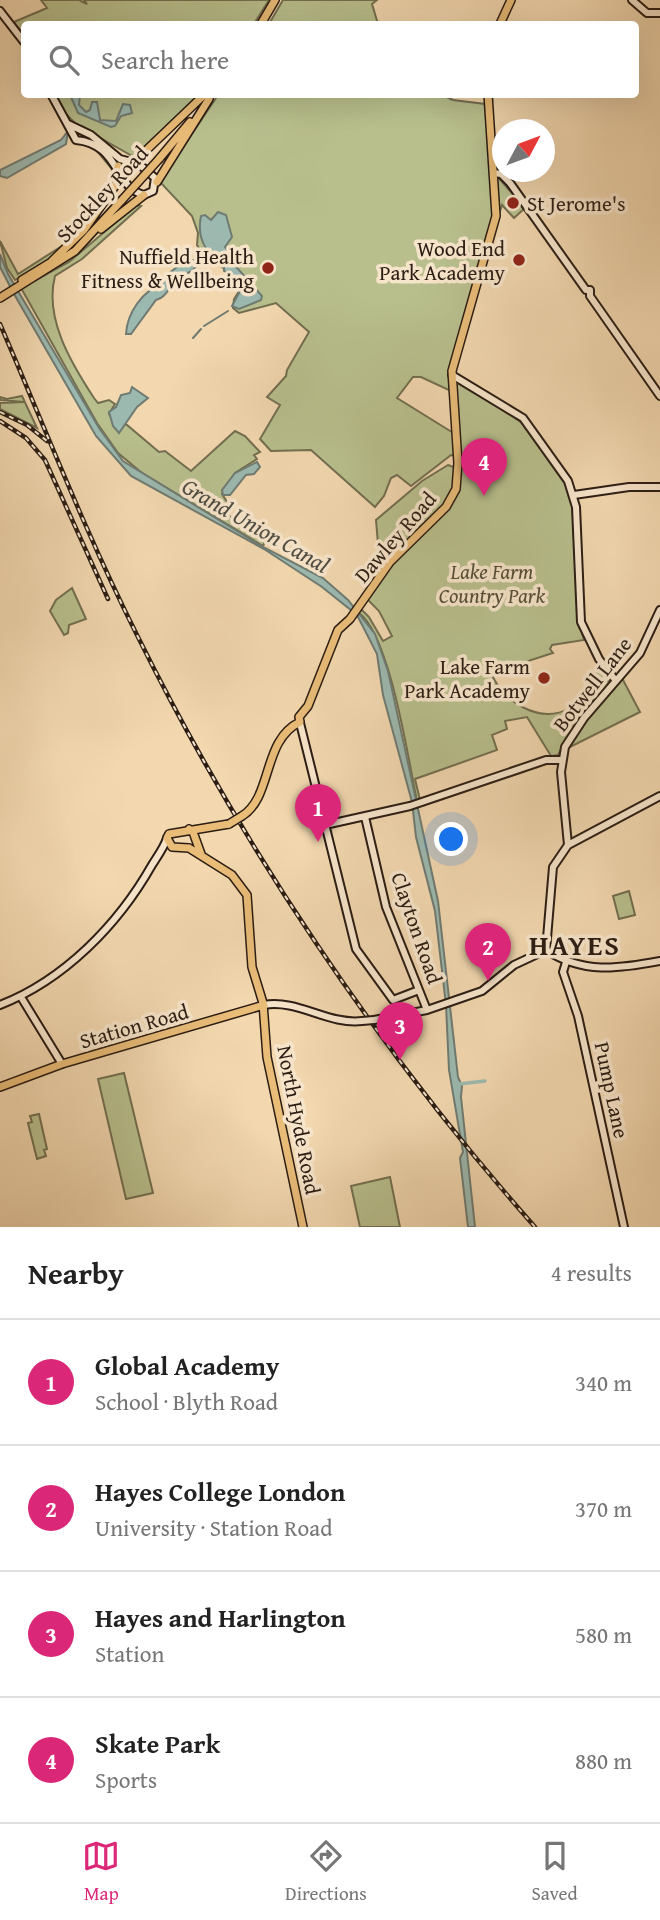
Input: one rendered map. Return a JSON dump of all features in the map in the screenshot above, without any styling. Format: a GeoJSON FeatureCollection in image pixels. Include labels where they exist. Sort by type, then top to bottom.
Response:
{"type":"FeatureCollection","features":[{"type":"Feature","properties":{"kind":"main road"},"geometry":{"type":"LineString","coordinates":[[265,21],[277,0]]}},
{"type":"Feature","properties":{"kind":"main road"},"geometry":{"type":"LineString","coordinates":[[501,21],[511,0]]}},
{"type":"Feature","properties":{"kind":"main road"},"geometry":{"type":"LineString","coordinates":[[134,162],[206,98]]}},
{"type":"Feature","properties":{"kind":"main road","name":"Stockley Road"},"geometry":{"type":"LineString","coordinates":[[0,295],[75,251],[206,98]]}},
{"type":"Feature","properties":{"kind":"main road"},"geometry":{"type":"LineString","coordinates":[[156,182],[207,98]]}},
{"type":"Feature","properties":{"kind":"main road","name":"Dawley Road"},"geometry":{"type":"LineString","coordinates":[[488,98],[492,147]]}},
{"type":"Feature","properties":{"kind":"main road"},"geometry":{"type":"LineString","coordinates":[[109,197],[118,179],[118,166]]}},
{"type":"Feature","properties":{"kind":"main road"},"geometry":{"type":"LineString","coordinates":[[52,261],[72,244],[109,197],[122,175]]}},
{"type":"Feature","properties":{"kind":"main road","name":"Dawley Road"},"geometry":{"type":"LineString","coordinates":[[167,838],[174,830],[229,824],[254,805],[281,738],[308,706],[339,631],[390,562],[446,507],[456,489],[458,463],[452,375],[494,225],[494,182]]}},
{"type":"Feature","properties":{"kind":"main road"},"geometry":{"type":"LineString","coordinates":[[75,251],[144,195]]}},
{"type":"Feature","properties":{"kind":"main road","name":"Stockley Road"},"geometry":{"type":"LineString","coordinates":[[19,284],[71,249],[121,198]]}},
{"type":"Feature","properties":{"kind":"main road"},"geometry":{"type":"LineString","coordinates":[[167,838],[172,847],[189,848],[202,828]]}},
{"type":"Feature","properties":{"kind":"main road"},"geometry":{"type":"LineString","coordinates":[[188,829],[195,839]]}},
{"type":"Feature","properties":{"kind":"main road","name":"North Hyde Road"},"geometry":{"type":"LineString","coordinates":[[195,839],[202,855]]}},
{"type":"Feature","properties":{"kind":"main road","name":"North Hyde Road"},"geometry":{"type":"LineString","coordinates":[[189,848],[232,875],[246,892],[251,961],[262,1008],[267,1057],[303,1227]]}},
{"type":"Feature","properties":{"kind":"main road","name":"Station Road"},"geometry":{"type":"LineString","coordinates":[[62,1064],[262,1008]]}},
{"type":"Feature","properties":{"kind":"main road"},"geometry":{"type":"LineString","coordinates":[[0,1087],[62,1064]]}},
{"type":"Feature","properties":{"kind":"street"},"geometry":{"type":"LineString","coordinates":[[632,0],[647,13],[660,13]]}},
{"type":"Feature","properties":{"kind":"street"},"geometry":{"type":"LineString","coordinates":[[0,11],[21,38]]}},
{"type":"Feature","properties":{"kind":"street"},"geometry":{"type":"LineString","coordinates":[[53,98],[68,124],[80,134],[94,143],[118,166],[136,192],[144,195],[153,191],[156,182],[152,174],[134,162],[118,158],[96,139],[80,134]]}},
{"type":"Feature","properties":{"kind":"street"},"geometry":{"type":"LineString","coordinates":[[122,175],[125,166],[134,162]]}},
{"type":"Feature","properties":{"kind":"street"},"geometry":{"type":"LineString","coordinates":[[509,182],[660,396]]}},
{"type":"Feature","properties":{"kind":"street"},"geometry":{"type":"LineString","coordinates":[[452,375],[523,418],[561,468],[574,495],[581,622],[598,659],[616,681]]}},
{"type":"Feature","properties":{"kind":"street"},"geometry":{"type":"LineString","coordinates":[[574,495],[629,487],[660,487]]}},
{"type":"Feature","properties":{"kind":"street","name":"Botwell Lane"},"geometry":{"type":"LineString","coordinates":[[568,845],[561,760],[573,733],[643,649],[660,610]]}},
{"type":"Feature","properties":{"kind":"street"},"geometry":{"type":"LineString","coordinates":[[298,721],[356,949],[393,1000],[419,989]]}},
{"type":"Feature","properties":{"kind":"street"},"geometry":{"type":"LineString","coordinates":[[326,825],[410,806],[546,760],[561,760]]}},
{"type":"Feature","properties":{"kind":"street"},"geometry":{"type":"LineString","coordinates":[[660,796],[568,845],[553,870],[545,950],[566,961],[610,969],[660,961]]}},
{"type":"Feature","properties":{"kind":"street","name":"Clayton Road"},"geometry":{"type":"LineString","coordinates":[[365,817],[387,907],[426,1010]]}},
{"type":"Feature","properties":{"kind":"street"},"geometry":{"type":"LineString","coordinates":[[0,1005],[43,985],[82,953],[140,884],[167,838]]}},
{"type":"Feature","properties":{"kind":"street"},"geometry":{"type":"LineString","coordinates":[[157,856],[164,848],[172,847]]}},
{"type":"Feature","properties":{"kind":"street","name":"Station Road"},"geometry":{"type":"LineString","coordinates":[[262,1008],[300,1008],[347,1022],[394,1017],[426,1010],[483,990],[514,965],[545,950]]}},
{"type":"Feature","properties":{"kind":"street","name":"Pump Lane"},"geometry":{"type":"LineString","coordinates":[[566,961],[563,972],[578,1016],[624,1227]]}},
{"type":"Feature","properties":{"kind":"street","name":"Station Road"},"geometry":{"type":"LineString","coordinates":[[21,997],[62,1064]]}},
{"type":"Feature","properties":{"kind":"green space"},"geometry":{"type":"Polygon","coordinates":[[[41,0],[79,0],[87,4],[84,0],[269,0],[256,21],[21,21],[21,31],[14,22],[47,8],[41,0]]]}},
{"type":"Feature","properties":{"kind":"green space"},"geometry":{"type":"Polygon","coordinates":[[[283,0],[377,0],[372,4],[377,21],[271,21],[283,0]]]}},
{"type":"Feature","properties":{"kind":"green space"},"geometry":{"type":"Polygon","coordinates":[[[56,98],[196,98],[132,156],[76,124],[62,110],[56,98]]]}},
{"type":"Feature","properties":{"kind":"green space"},"geometry":{"type":"Polygon","coordinates":[[[216,98],[449,98],[485,104],[492,146],[492,182],[502,182],[525,208],[514,218],[502,205],[455,350],[453,392],[421,377],[413,377],[397,398],[455,434],[456,456],[451,455],[411,486],[397,475],[391,478],[384,496],[375,507],[311,450],[271,451],[260,439],[280,405],[267,397],[286,376],[309,332],[276,303],[239,313],[233,308],[234,299],[245,282],[203,255],[197,245],[198,233],[192,216],[160,182],[216,98]]]}},
{"type":"Feature","properties":{"kind":"green space"},"geometry":{"type":"Polygon","coordinates":[[[92,145],[113,164],[114,178],[111,185],[112,169],[92,145]]]}},
{"type":"Feature","properties":{"kind":"green space"},"geometry":{"type":"Polygon","coordinates":[[[111,185],[102,203],[71,241],[49,260],[15,280],[7,268],[0,241],[18,274],[65,244],[111,185]]]}},
{"type":"Feature","properties":{"kind":"green space"},"geometry":{"type":"Polygon","coordinates":[[[136,205],[141,206],[82,259],[55,276],[53,308],[56,324],[69,355],[98,403],[109,400],[115,404],[109,414],[114,422],[127,425],[159,452],[165,451],[191,471],[235,431],[245,436],[260,452],[254,455],[257,459],[235,473],[222,494],[229,505],[224,512],[265,542],[263,546],[142,473],[118,453],[97,423],[21,288],[69,262],[136,205]]]}},
{"type":"Feature","properties":{"kind":"green space","name":"Lake Farm Country Park"},"geometry":{"type":"Polygon","coordinates":[[[461,381],[525,425],[568,486],[572,501],[578,620],[584,640],[552,645],[550,649],[553,653],[491,673],[504,693],[513,701],[524,708],[547,714],[570,708],[586,685],[594,681],[598,665],[609,679],[608,686],[570,732],[558,755],[551,756],[527,717],[505,721],[507,729],[492,735],[497,750],[415,779],[420,800],[417,801],[388,670],[369,625],[358,612],[362,610],[369,617],[383,641],[392,636],[379,611],[367,599],[395,559],[456,497],[460,484],[455,382],[461,381]]]}},
{"type":"Feature","properties":{"kind":"green space"},"geometry":{"type":"Polygon","coordinates":[[[22,396],[37,428],[0,409],[0,403],[24,402],[0,400],[0,397],[7,399],[22,396]]]}},
{"type":"Feature","properties":{"kind":"green space"},"geometry":{"type":"Polygon","coordinates":[[[448,465],[456,468],[456,483],[445,506],[380,568],[376,520],[422,481],[448,465]]]}},
{"type":"Feature","properties":{"kind":"green space"},"geometry":{"type":"Polygon","coordinates":[[[72,588],[86,619],[69,625],[68,633],[64,635],[50,611],[56,600],[72,588]]]}},
{"type":"Feature","properties":{"kind":"green space"},"geometry":{"type":"Polygon","coordinates":[[[622,678],[640,712],[568,748],[575,734],[622,678]]]}},
{"type":"Feature","properties":{"kind":"green space"},"geometry":{"type":"Polygon","coordinates":[[[629,891],[635,915],[619,919],[613,896],[629,891]]]}},
{"type":"Feature","properties":{"kind":"green space"},"geometry":{"type":"Polygon","coordinates":[[[124,1073],[153,1193],[126,1199],[98,1079],[124,1073]]]}},
{"type":"Feature","properties":{"kind":"green space"},"geometry":{"type":"Polygon","coordinates":[[[39,1114],[47,1149],[44,1150],[46,1156],[37,1159],[28,1123],[32,1122],[30,1116],[39,1114]]]}},
{"type":"Feature","properties":{"kind":"green space"},"geometry":{"type":"Polygon","coordinates":[[[390,1177],[400,1227],[360,1227],[351,1186],[390,1177]]]}},
{"type":"Feature","properties":{"kind":"water"},"geometry":{"type":"Polygon","coordinates":[[[71,98],[80,98],[79,105],[86,112],[90,110],[92,102],[97,102],[100,120],[116,121],[123,104],[130,105],[132,113],[121,116],[115,126],[111,127],[78,113],[71,98]]]}},
{"type":"Feature","properties":{"kind":"water"},"geometry":{"type":"Polygon","coordinates":[[[68,131],[66,144],[7,178],[0,176],[0,170],[61,140],[68,131]]]}},
{"type":"Feature","properties":{"kind":"water"},"geometry":{"type":"Polygon","coordinates":[[[218,212],[226,215],[232,237],[225,247],[233,256],[231,261],[262,296],[261,300],[239,309],[232,306],[245,282],[224,271],[204,245],[200,232],[201,216],[205,215],[211,220],[218,212]]]}},
{"type":"Feature","properties":{"kind":"water"},"geometry":{"type":"Polygon","coordinates":[[[0,254],[8,274],[99,428],[123,461],[263,547],[323,578],[348,600],[375,634],[388,671],[438,901],[458,1077],[462,1086],[475,1227],[468,1227],[460,1158],[463,1152],[449,1070],[446,1005],[435,911],[416,837],[412,802],[383,695],[377,654],[357,615],[322,587],[264,549],[131,476],[96,436],[14,294],[0,267],[0,254]]]}},
{"type":"Feature","properties":{"kind":"water"},"geometry":{"type":"Polygon","coordinates":[[[186,260],[193,260],[196,267],[156,300],[131,334],[126,334],[129,319],[142,297],[163,284],[164,277],[186,260]]]}},
{"type":"Feature","properties":{"kind":"water"},"geometry":{"type":"Polygon","coordinates":[[[132,387],[148,398],[137,407],[119,433],[113,426],[109,412],[116,407],[121,395],[130,393],[132,387]]]}},
{"type":"Feature","properties":{"kind":"water"},"geometry":{"type":"Polygon","coordinates":[[[257,462],[260,467],[254,474],[246,475],[230,495],[223,495],[222,490],[235,473],[257,462]]]}},
{"type":"Feature","properties":{"kind":"waterway"},"geometry":{"type":"LineString","coordinates":[[204,326],[228,311]]}},
{"type":"Feature","properties":{"kind":"waterway"},"geometry":{"type":"LineString","coordinates":[[193,338],[201,329]]}},
{"type":"Feature","properties":{"kind":"waterway"},"geometry":{"type":"LineString","coordinates":[[459,1084],[485,1081]]}},
{"type":"Feature","properties":{"kind":"railway"},"geometry":{"type":"LineString","coordinates":[[0,324],[118,597],[221,791],[317,944],[368,1018],[477,1160],[535,1227]]}},
{"type":"Feature","properties":{"kind":"railway"},"geometry":{"type":"LineString","coordinates":[[0,412],[27,425],[47,441]]}},
{"type":"Feature","properties":{"kind":"railway"},"geometry":{"type":"LineString","coordinates":[[0,421],[26,438],[45,460],[108,599]]}},
{"type":"Feature","properties":{"kind":"place","name":"St Jerome's"},"geometry":{"type":"Point","coordinates":[513,203]}},
{"type":"Feature","properties":{"kind":"place","name":"Wood End Park Academy"},"geometry":{"type":"Point","coordinates":[519,260]}},
{"type":"Feature","properties":{"kind":"place","name":"Nuffield Health Fitness & Wellbeing"},"geometry":{"type":"Point","coordinates":[268,268]}},
{"type":"Feature","properties":{"kind":"place","name":"Skate Park"},"geometry":{"type":"Point","coordinates":[484,496]}},
{"type":"Feature","properties":{"kind":"place","name":"Lake Farm Park Academy"},"geometry":{"type":"Point","coordinates":[544,678]}},
{"type":"Feature","properties":{"kind":"place","name":"Global Academy"},"geometry":{"type":"Point","coordinates":[318,842]}},
{"type":"Feature","properties":{"kind":"place","name":"Hayes College London"},"geometry":{"type":"Point","coordinates":[488,981]}},
{"type":"Feature","properties":{"kind":"place","name":"Hayes and Harlington"},"geometry":{"type":"Point","coordinates":[400,1060]}},
{"type":"Feature","properties":{"kind":"district","name":"HAYES"},"geometry":{"type":"Point","coordinates":[575,944]}},
{"type":"Feature","properties":{"kind":"water label","name":"Grand Union Canal"},"geometry":{"type":"Point","coordinates":[256,525]}}]}
